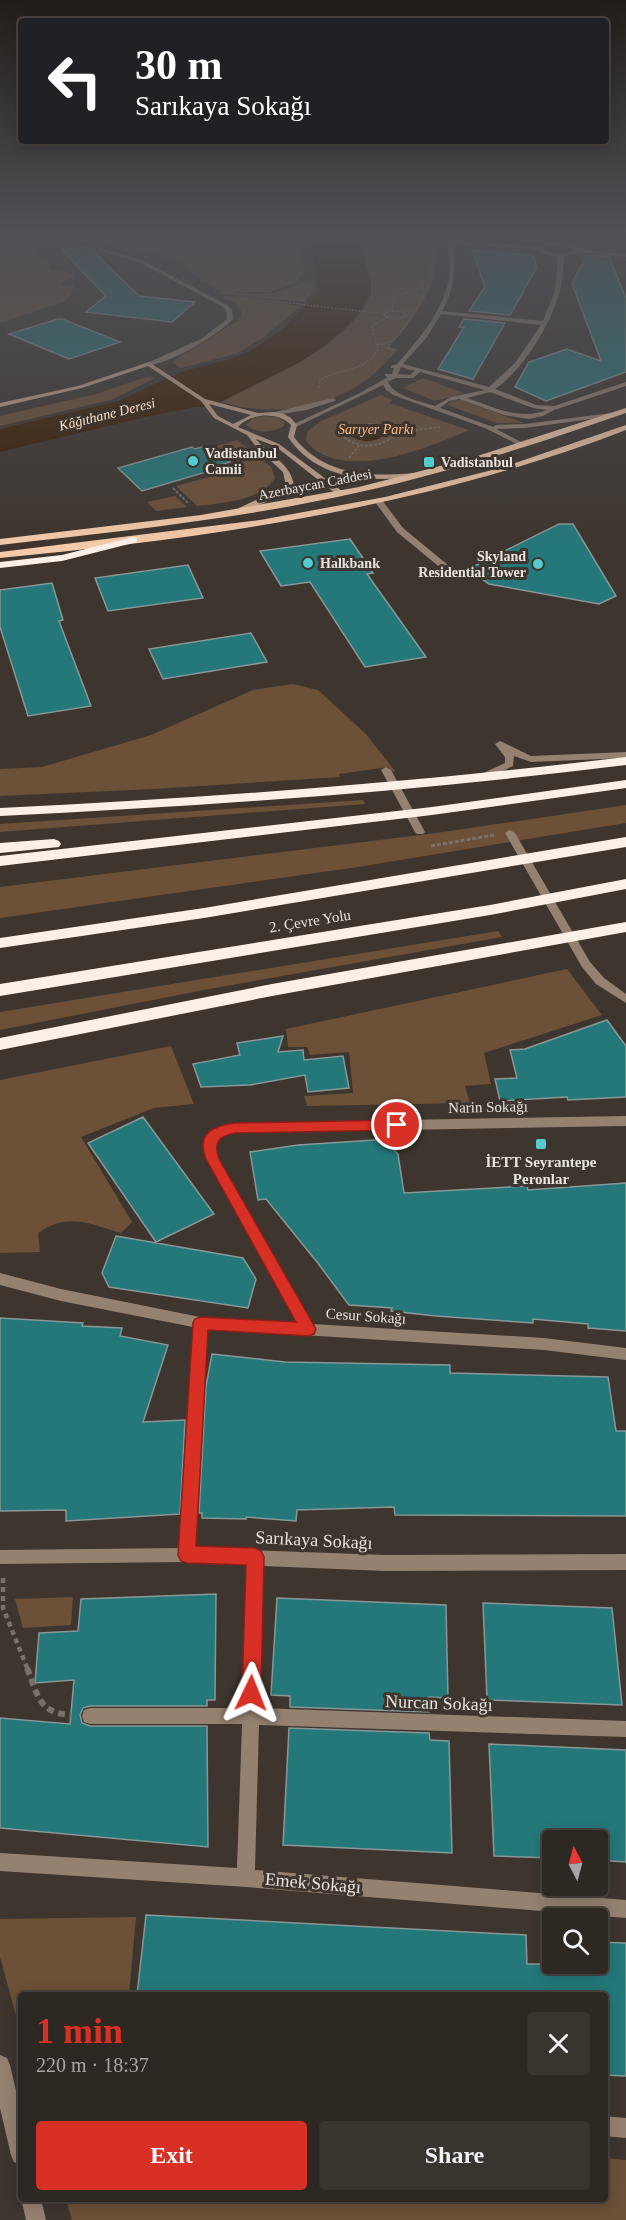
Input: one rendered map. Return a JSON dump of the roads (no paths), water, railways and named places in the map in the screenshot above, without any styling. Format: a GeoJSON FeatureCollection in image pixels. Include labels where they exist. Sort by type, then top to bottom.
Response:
{"type":"FeatureCollection","features":[{"type":"Feature","properties":{"kind":"highway"},"geometry":{"type":"LineString","coordinates":[[0,565],[62,558],[133,540]]}},
{"type":"Feature","properties":{"kind":"highway"},"geometry":{"type":"LineString","coordinates":[[0,812],[231,800],[480,778],[626,761]]}},
{"type":"Feature","properties":{"kind":"highway"},"geometry":{"type":"LineString","coordinates":[[0,861],[432,811],[626,784]]}},
{"type":"Feature","properties":{"kind":"highway"},"geometry":{"type":"LineString","coordinates":[[0,848],[254,830]]}},
{"type":"Feature","properties":{"kind":"highway","name":"2. Çevre Yolu"},"geometry":{"type":"LineString","coordinates":[[0,943],[204,913],[626,842]]}},
{"type":"Feature","properties":{"kind":"highway","name":"2. Çevre Yolu"},"geometry":{"type":"LineString","coordinates":[[0,990],[490,910],[626,884]]}},
{"type":"Feature","properties":{"kind":"highway"},"geometry":{"type":"LineString","coordinates":[[0,1044],[284,988],[626,927]]}},
{"type":"Feature","properties":{"kind":"main road","name":"Azerbaycan Caddesi"},"geometry":{"type":"LineString","coordinates":[[0,542],[238,511],[342,494],[424,474],[523,445],[626,410]]}},
{"type":"Feature","properties":{"kind":"main road","name":"Azerbaycan Caddesi"},"geometry":{"type":"LineString","coordinates":[[0,555],[246,525],[379,502],[554,453],[626,426]]}},
{"type":"Feature","properties":{"kind":"main road"},"geometry":{"type":"LineString","coordinates":[[342,494],[363,502],[379,502]]}},
{"type":"Feature","properties":{"kind":"street"},"geometry":{"type":"LineString","coordinates":[[0,408],[84,390],[152,365],[203,339]]}},
{"type":"Feature","properties":{"kind":"street"},"geometry":{"type":"LineString","coordinates":[[282,435],[385,382],[393,376],[423,339]]}},
{"type":"Feature","properties":{"kind":"street"},"geometry":{"type":"LineString","coordinates":[[436,408],[446,400],[458,396],[490,390],[506,376],[532,339]]}},
{"type":"Feature","properties":{"kind":"street"},"geometry":{"type":"LineString","coordinates":[[152,365],[203,400],[216,417],[250,435],[277,445],[342,494]]}},
{"type":"Feature","properties":{"kind":"street"},"geometry":{"type":"LineString","coordinates":[[203,400],[258,414],[270,414],[323,404],[354,391],[399,366],[490,390],[526,405],[554,408]]}},
{"type":"Feature","properties":{"kind":"street"},"geometry":{"type":"LineString","coordinates":[[383,374],[411,376],[419,370]]}},
{"type":"Feature","properties":{"kind":"street"},"geometry":{"type":"LineString","coordinates":[[385,382],[388,389],[395,394],[487,427],[523,445]]}},
{"type":"Feature","properties":{"kind":"street"},"geometry":{"type":"LineString","coordinates":[[458,396],[514,416],[544,414],[554,408],[626,384]]}},
{"type":"Feature","properties":{"kind":"street"},"geometry":{"type":"LineString","coordinates":[[235,428],[240,420],[258,414]]}},
{"type":"Feature","properties":{"kind":"street"},"geometry":{"type":"LineString","coordinates":[[270,414],[288,418],[292,428],[291,437],[296,445],[333,471],[371,478],[424,474]]}},
{"type":"Feature","properties":{"kind":"street"},"geometry":{"type":"LineString","coordinates":[[487,427],[516,428],[611,415]]}},
{"type":"Feature","properties":{"kind":"street"},"geometry":{"type":"LineString","coordinates":[[250,435],[272,436]]}},
{"type":"Feature","properties":{"kind":"street"},"geometry":{"type":"LineString","coordinates":[[238,511],[266,501],[290,487],[291,480],[287,472],[254,442],[250,435]]}},
{"type":"Feature","properties":{"kind":"street"},"geometry":{"type":"LineString","coordinates":[[379,502],[400,530],[451,572]]}},
{"type":"Feature","properties":{"kind":"street"},"geometry":{"type":"LineString","coordinates":[[480,778],[510,764],[510,757],[500,744],[531,759],[626,755]]}},
{"type":"Feature","properties":{"kind":"street"},"geometry":{"type":"LineString","coordinates":[[386,770],[420,832]]}},
{"type":"Feature","properties":{"kind":"street"},"geometry":{"type":"LineString","coordinates":[[510,833],[586,964],[600,981],[626,999]]}},
{"type":"Feature","properties":{"kind":"street","name":"Narin Sokağı"},"geometry":{"type":"LineString","coordinates":[[309,1329],[213,1159],[209,1149],[211,1138],[218,1131],[235,1128],[626,1121]]}},
{"type":"Feature","properties":{"kind":"street","name":"Cesur Sokağı"},"geometry":{"type":"LineString","coordinates":[[0,1280],[61,1295],[201,1323],[544,1344],[626,1354]]}},
{"type":"Feature","properties":{"kind":"street"},"geometry":{"type":"LineString","coordinates":[[187,1555],[201,1323]]}},
{"type":"Feature","properties":{"kind":"street","name":"Sarıkaya Sokağı"},"geometry":{"type":"LineString","coordinates":[[2,1557],[187,1555],[386,1563],[626,1562]]}},
{"type":"Feature","properties":{"kind":"street"},"geometry":{"type":"LineString","coordinates":[[246,1878],[255,1557]]}},
{"type":"Feature","properties":{"kind":"street","name":"Nurcan Sokağı"},"geometry":{"type":"LineString","coordinates":[[90,1716],[251,1716],[626,1729]]}},
{"type":"Feature","properties":{"kind":"street","name":"Emek Sokağı"},"geometry":{"type":"LineString","coordinates":[[0,1862],[246,1878],[626,1909]]}},
{"type":"Feature","properties":{"kind":"street"},"geometry":{"type":"LineString","coordinates":[[0,2066],[18,2142]]}},
{"type":"Feature","properties":{"kind":"street"},"geometry":{"type":"LineString","coordinates":[[608,2126],[626,2128]]}},
{"type":"Feature","properties":{"kind":"street"},"geometry":{"type":"LineString","coordinates":[[32,2202],[36,2220]]}},
{"type":"Feature","properties":{"kind":"water","name":"Kâğıthane Deresi"},"geometry":{"type":"Polygon","coordinates":[[[269,339],[333,339],[300,362],[210,407],[195,407],[146,417],[0,452],[0,429],[118,401],[181,372],[227,360],[250,351],[269,339]]]}},
{"type":"Feature","properties":{"kind":"water"},"geometry":{"type":"Polygon","coordinates":[[[367,427],[381,431],[383,436],[366,441],[358,440],[350,435],[354,430],[367,427]]]}},
{"type":"Feature","properties":{"kind":"place","name":"Vadistanbul Camii"},"geometry":{"type":"Point","coordinates":[193,461]}},
{"type":"Feature","properties":{"kind":"place","name":"Vadistanbul"},"geometry":{"type":"Point","coordinates":[429,462]}},
{"type":"Feature","properties":{"kind":"place","name":"Halkbank"},"geometry":{"type":"Point","coordinates":[308,563]}},
{"type":"Feature","properties":{"kind":"place","name":"Skyland Residential Tower"},"geometry":{"type":"Point","coordinates":[538,564]}},
{"type":"Feature","properties":{"kind":"place","name":"İETT Seyrantepe Peronlar"},"geometry":{"type":"Point","coordinates":[541,1144]}},
{"type":"Feature","properties":{"kind":"park label","name":"Sarıyer Parkı"},"geometry":{"type":"Point","coordinates":[376,429]}}]}
